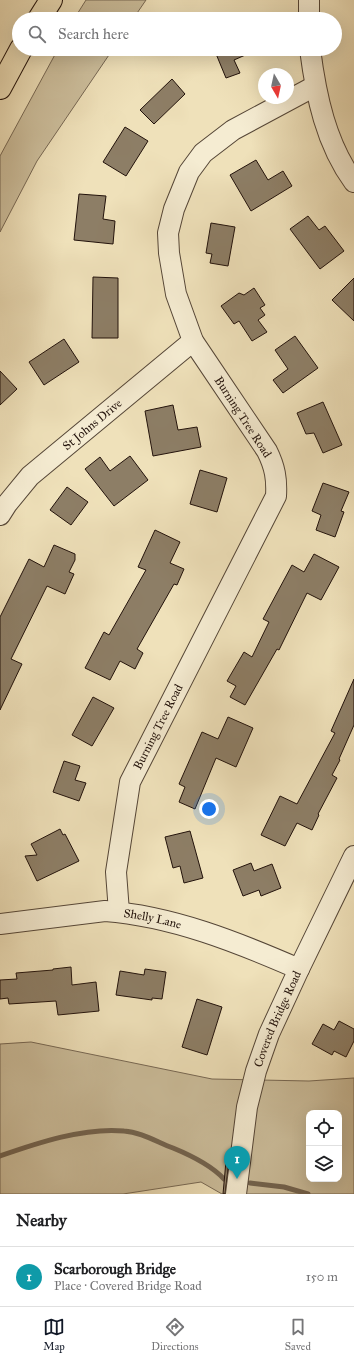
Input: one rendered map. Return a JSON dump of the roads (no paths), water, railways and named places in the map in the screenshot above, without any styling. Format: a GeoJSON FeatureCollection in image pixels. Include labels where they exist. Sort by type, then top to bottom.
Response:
{"type":"FeatureCollection","features":[{"type":"Feature","properties":{"kind":"highway"},"geometry":{"type":"LineString","coordinates":[[43,12],[51,0]]}},
{"type":"Feature","properties":{"kind":"highway"},"geometry":{"type":"LineString","coordinates":[[0,88],[18,56]]}},
{"type":"Feature","properties":{"kind":"street"},"geometry":{"type":"LineString","coordinates":[[309,0],[309,12]]}},
{"type":"Feature","properties":{"kind":"street"},"geometry":{"type":"LineString","coordinates":[[311,56],[315,86],[331,141],[345,170],[354,182]]}},
{"type":"Feature","properties":{"kind":"street","name":"Burning Tree Road"},"geometry":{"type":"LineString","coordinates":[[120,912],[116,872],[130,782],[276,496],[277,480],[275,468],[267,451],[193,341],[176,294],[168,253],[168,233],[174,209],[189,172],[203,153],[233,130],[315,86]]}},
{"type":"Feature","properties":{"kind":"street","name":"St Johns Drive"},"geometry":{"type":"LineString","coordinates":[[0,515],[30,476],[193,341]]}},
{"type":"Feature","properties":{"kind":"street","name":"Covered Bridge Road"},"geometry":{"type":"LineString","coordinates":[[236,1194],[247,1107],[256,1071],[269,1034],[298,969],[354,856]]}},
{"type":"Feature","properties":{"kind":"street","name":"Shelly Lane"},"geometry":{"type":"LineString","coordinates":[[0,924],[105,911],[120,912],[186,927],[239,943],[298,969]]}},
{"type":"Feature","properties":{"kind":"waterway"},"geometry":{"type":"LineString","coordinates":[[0,1156],[61,1137],[93,1131],[124,1131],[143,1135],[186,1154],[207,1165],[224,1179]]}},
{"type":"Feature","properties":{"kind":"waterway"},"geometry":{"type":"LineString","coordinates":[[250,1183],[284,1187],[308,1194]]}},
{"type":"Feature","properties":{"kind":"place","name":"Scarborough Bridge"},"geometry":{"type":"Point","coordinates":[237,1179]}}]}
